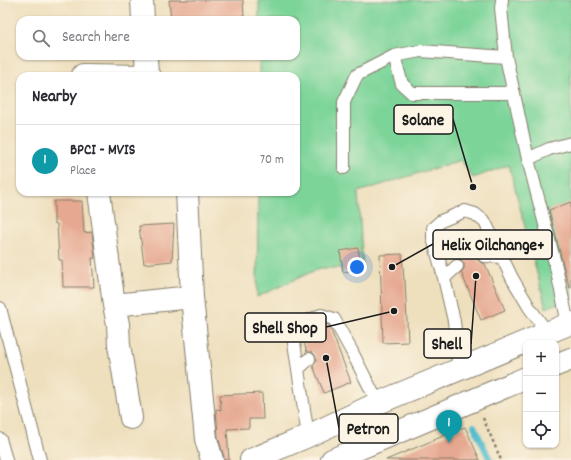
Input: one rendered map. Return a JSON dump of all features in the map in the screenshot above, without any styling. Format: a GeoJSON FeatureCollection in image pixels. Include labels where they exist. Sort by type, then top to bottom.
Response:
{"type":"FeatureCollection","features":[{"type":"Feature","properties":{"kind":"street"},"geometry":{"type":"LineString","coordinates":[[142,0],[143,16]]}},
{"type":"Feature","properties":{"kind":"street"},"geometry":{"type":"LineString","coordinates":[[146,60],[148,72]]}},
{"type":"Feature","properties":{"kind":"street"},"geometry":{"type":"LineString","coordinates":[[100,196],[130,418]]}},
{"type":"Feature","properties":{"kind":"street"},"geometry":{"type":"LineString","coordinates":[[187,196],[192,297],[206,439],[212,460]]}},
{"type":"Feature","properties":{"kind":"street"},"geometry":{"type":"LineString","coordinates":[[114,305],[192,297]]}},
{"type":"Feature","properties":{"kind":"street"},"geometry":{"type":"LineString","coordinates":[[251,460],[308,436],[378,403],[570,323]]}},
{"type":"Feature","properties":{"kind":"street"},"geometry":{"type":"LineString","coordinates":[[559,364],[571,359]]}},
{"type":"Feature","properties":{"kind":"street"},"geometry":{"type":"LineString","coordinates":[[332,460],[523,379]]}},
{"type":"Feature","properties":{"kind":"lane"},"geometry":{"type":"LineString","coordinates":[[502,0],[501,8],[506,57],[528,159],[570,323]]}},
{"type":"Feature","properties":{"kind":"lane"},"geometry":{"type":"LineString","coordinates":[[344,168],[344,102],[357,75],[394,56],[420,51],[506,57]]}},
{"type":"Feature","properties":{"kind":"lane"},"geometry":{"type":"LineString","coordinates":[[394,56],[402,84],[412,93],[514,93]]}},
{"type":"Feature","properties":{"kind":"lane"},"geometry":{"type":"LineString","coordinates":[[528,159],[549,149],[571,143]]}},
{"type":"Feature","properties":{"kind":"lane"},"geometry":{"type":"LineString","coordinates":[[460,370],[454,321],[433,238],[433,228],[441,221],[465,211],[475,214],[485,222],[512,278],[529,307],[547,332]]}},
{"type":"Feature","properties":{"kind":"lane"},"geometry":{"type":"LineString","coordinates":[[484,256],[502,257]]}},
{"type":"Feature","properties":{"kind":"lane"},"geometry":{"type":"LineString","coordinates":[[444,278],[457,266]]}},
{"type":"Feature","properties":{"kind":"lane"},"geometry":{"type":"LineString","coordinates":[[0,308],[40,460]]}},
{"type":"Feature","properties":{"kind":"lane"},"geometry":{"type":"LineString","coordinates":[[308,436],[293,336],[301,324],[321,315],[334,319],[378,403]]}},
{"type":"Feature","properties":{"kind":"lane"},"geometry":{"type":"LineString","coordinates":[[338,348],[351,350]]}},
{"type":"Feature","properties":{"kind":"lane"},"geometry":{"type":"LineString","coordinates":[[298,369],[309,358]]}},
{"type":"Feature","properties":{"kind":"lane"},"geometry":{"type":"LineString","coordinates":[[0,439],[6,460]]}},
{"type":"Feature","properties":{"kind":"path"},"geometry":{"type":"LineString","coordinates":[[476,400],[501,460]]}},
{"type":"Feature","properties":{"kind":"green space"},"geometry":{"type":"Polygon","coordinates":[[[259,0],[571,0],[571,298],[546,308],[509,165],[473,178],[461,160],[358,192],[363,268],[320,268],[257,297],[258,196],[300,196],[300,72],[259,72],[259,60],[300,60],[300,16],[259,16],[259,0]]]}},
{"type":"Feature","properties":{"kind":"building"},"geometry":{"type":"Polygon","coordinates":[[[169,0],[243,0],[244,16],[171,16],[169,0]]]}},
{"type":"Feature","properties":{"kind":"building"},"geometry":{"type":"Polygon","coordinates":[[[54,201],[82,201],[84,233],[92,232],[95,258],[92,258],[94,287],[63,287],[62,260],[59,260],[57,224],[54,223],[54,201]]]}},
{"type":"Feature","properties":{"kind":"building"},"geometry":{"type":"Polygon","coordinates":[[[571,202],[571,288],[570,288],[549,210],[571,202]]]}},
{"type":"Feature","properties":{"kind":"building"},"geometry":{"type":"Polygon","coordinates":[[[174,224],[172,261],[144,264],[139,226],[174,224]]]}},
{"type":"Feature","properties":{"kind":"building"},"geometry":{"type":"Polygon","coordinates":[[[472,231],[480,250],[477,255],[477,259],[485,264],[505,310],[481,320],[461,272],[464,269],[464,264],[460,259],[456,259],[449,241],[472,231]]]}},
{"type":"Feature","properties":{"kind":"building"},"geometry":{"type":"Polygon","coordinates":[[[358,248],[362,269],[343,272],[340,251],[358,248]]]}},
{"type":"Feature","properties":{"kind":"building"},"geometry":{"type":"Polygon","coordinates":[[[402,254],[405,280],[408,342],[383,343],[380,255],[402,254]]]}},
{"type":"Feature","properties":{"kind":"building"},"geometry":{"type":"Polygon","coordinates":[[[325,324],[329,325],[351,382],[324,393],[313,366],[316,362],[316,357],[312,352],[307,352],[302,337],[305,332],[325,324]]]}},
{"type":"Feature","properties":{"kind":"building"},"geometry":{"type":"Polygon","coordinates":[[[262,393],[263,419],[249,419],[249,428],[227,429],[229,460],[224,460],[218,437],[216,409],[221,410],[220,395],[262,393]]]}},
{"type":"Feature","properties":{"kind":"building"},"geometry":{"type":"Polygon","coordinates":[[[465,427],[480,460],[386,460],[465,427]]]}},
{"type":"Feature","properties":{"kind":"waterway"},"geometry":{"type":"LineString","coordinates":[[474,426],[490,460]]}},
{"type":"Feature","properties":{"kind":"place","name":"Solane"},"geometry":{"type":"Point","coordinates":[473,187]}},
{"type":"Feature","properties":{"kind":"place","name":"Helix Oilchange+"},"geometry":{"type":"Point","coordinates":[392,267]}},
{"type":"Feature","properties":{"kind":"place","name":"Shell"},"geometry":{"type":"Point","coordinates":[476,276]}},
{"type":"Feature","properties":{"kind":"place","name":"Shell Shop"},"geometry":{"type":"Point","coordinates":[394,311]}},
{"type":"Feature","properties":{"kind":"place","name":"Petron"},"geometry":{"type":"Point","coordinates":[326,358]}},
{"type":"Feature","properties":{"kind":"place","name":"BPCI - MVIS"},"geometry":{"type":"Point","coordinates":[449,443]}}]}
